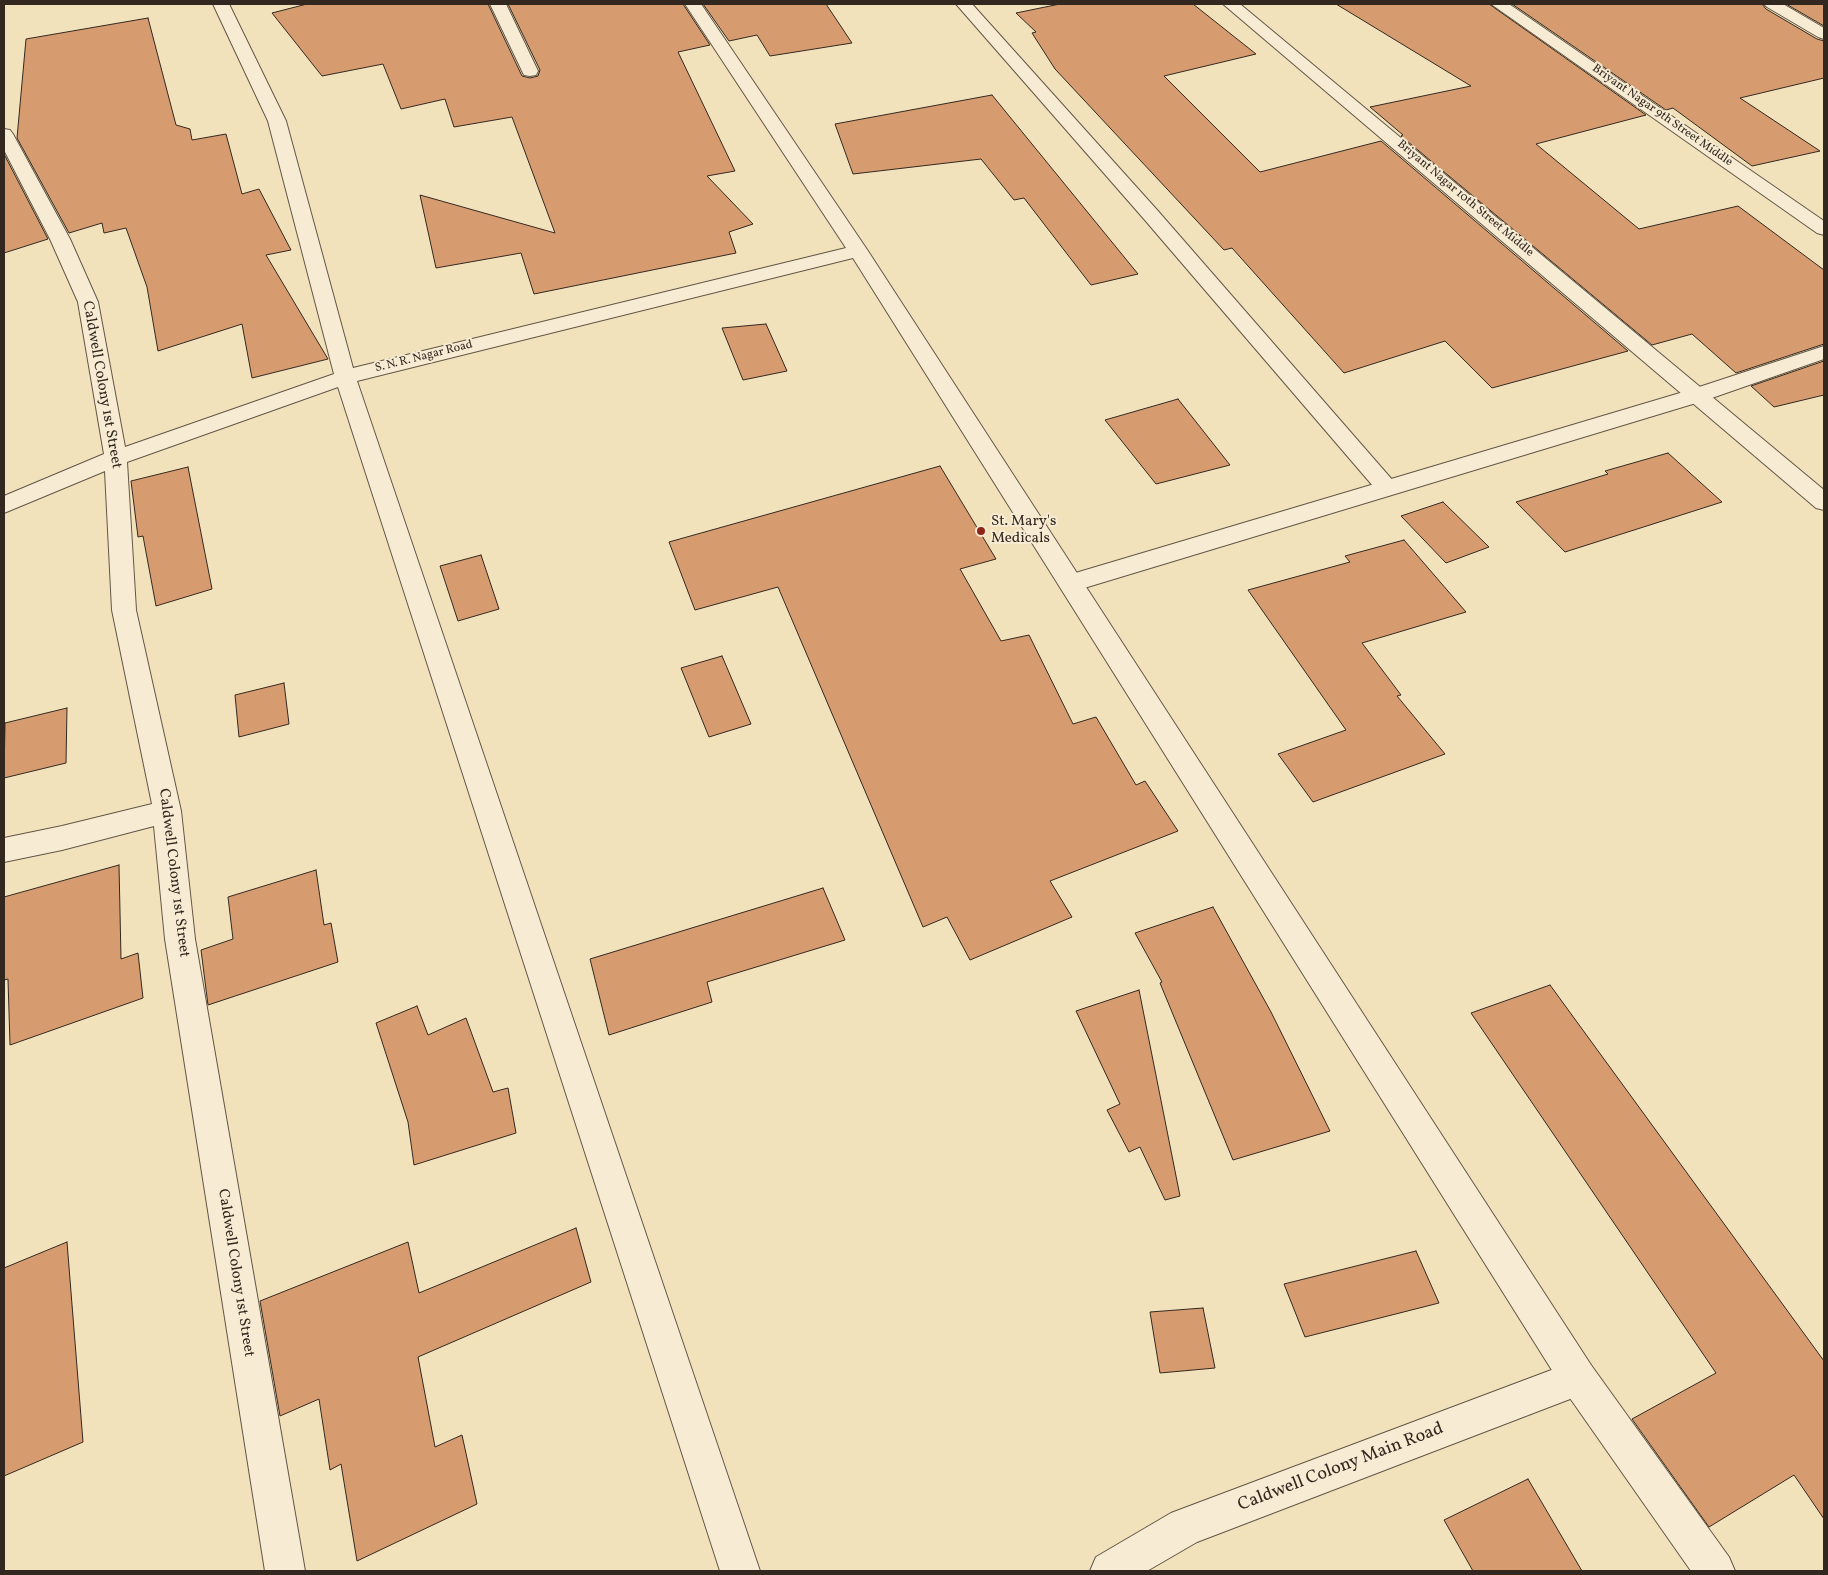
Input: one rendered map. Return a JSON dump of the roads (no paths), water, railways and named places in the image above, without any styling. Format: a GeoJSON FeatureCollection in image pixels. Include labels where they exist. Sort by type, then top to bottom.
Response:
{"type":"FeatureCollection","features":[{"type":"Feature","properties":{"kind":"street"},"geometry":{"type":"LineString","coordinates":[[221,4],[277,121],[345,376],[740,1571]]}},
{"type":"Feature","properties":{"kind":"street"},"geometry":{"type":"LineString","coordinates":[[498,4],[530,71]]}},
{"type":"Feature","properties":{"kind":"street"},"geometry":{"type":"LineString","coordinates":[[693,4],[858,251],[1072,583],[1578,1378],[1716,1571]]}},
{"type":"Feature","properties":{"kind":"street"},"geometry":{"type":"LineString","coordinates":[[964,4],[1151,215],[1387,488]]}},
{"type":"Feature","properties":{"kind":"street","name":"Briyant Nagar 10th Street Middle"},"geometry":{"type":"LineString","coordinates":[[1231,4],[1824,502]]}},
{"type":"Feature","properties":{"kind":"street","name":"Briyant Nagar 9th Street Middle"},"geometry":{"type":"LineString","coordinates":[[1499,4],[1824,228]]}},
{"type":"Feature","properties":{"kind":"street"},"geometry":{"type":"LineString","coordinates":[[1772,4],[1824,34]]}},
{"type":"Feature","properties":{"kind":"street","name":"Caldwell Colony 1st Street"},"geometry":{"type":"LineString","coordinates":[[4,134],[60,239],[88,302],[116,458],[124,610],[167,811],[180,939],[285,1571]]}},
{"type":"Feature","properties":{"kind":"street","name":"S. N. R. Nagar Road"},"geometry":{"type":"LineString","coordinates":[[4,505],[116,458],[345,376],[858,251]]}},
{"type":"Feature","properties":{"kind":"street"},"geometry":{"type":"LineString","coordinates":[[1072,583],[1698,396],[1824,352]]}},
{"type":"Feature","properties":{"kind":"street"},"geometry":{"type":"LineString","coordinates":[[4,850],[62,838],[167,811]]}},
{"type":"Feature","properties":{"kind":"street","name":"Caldwell Colony Main Road"},"geometry":{"type":"LineString","coordinates":[[1110,1571],[1185,1527],[1578,1378]]}},
{"type":"Feature","properties":{"kind":"place","name":"St. Mary's Medicals"},"geometry":{"type":"Point","coordinates":[981,531]}}]}
